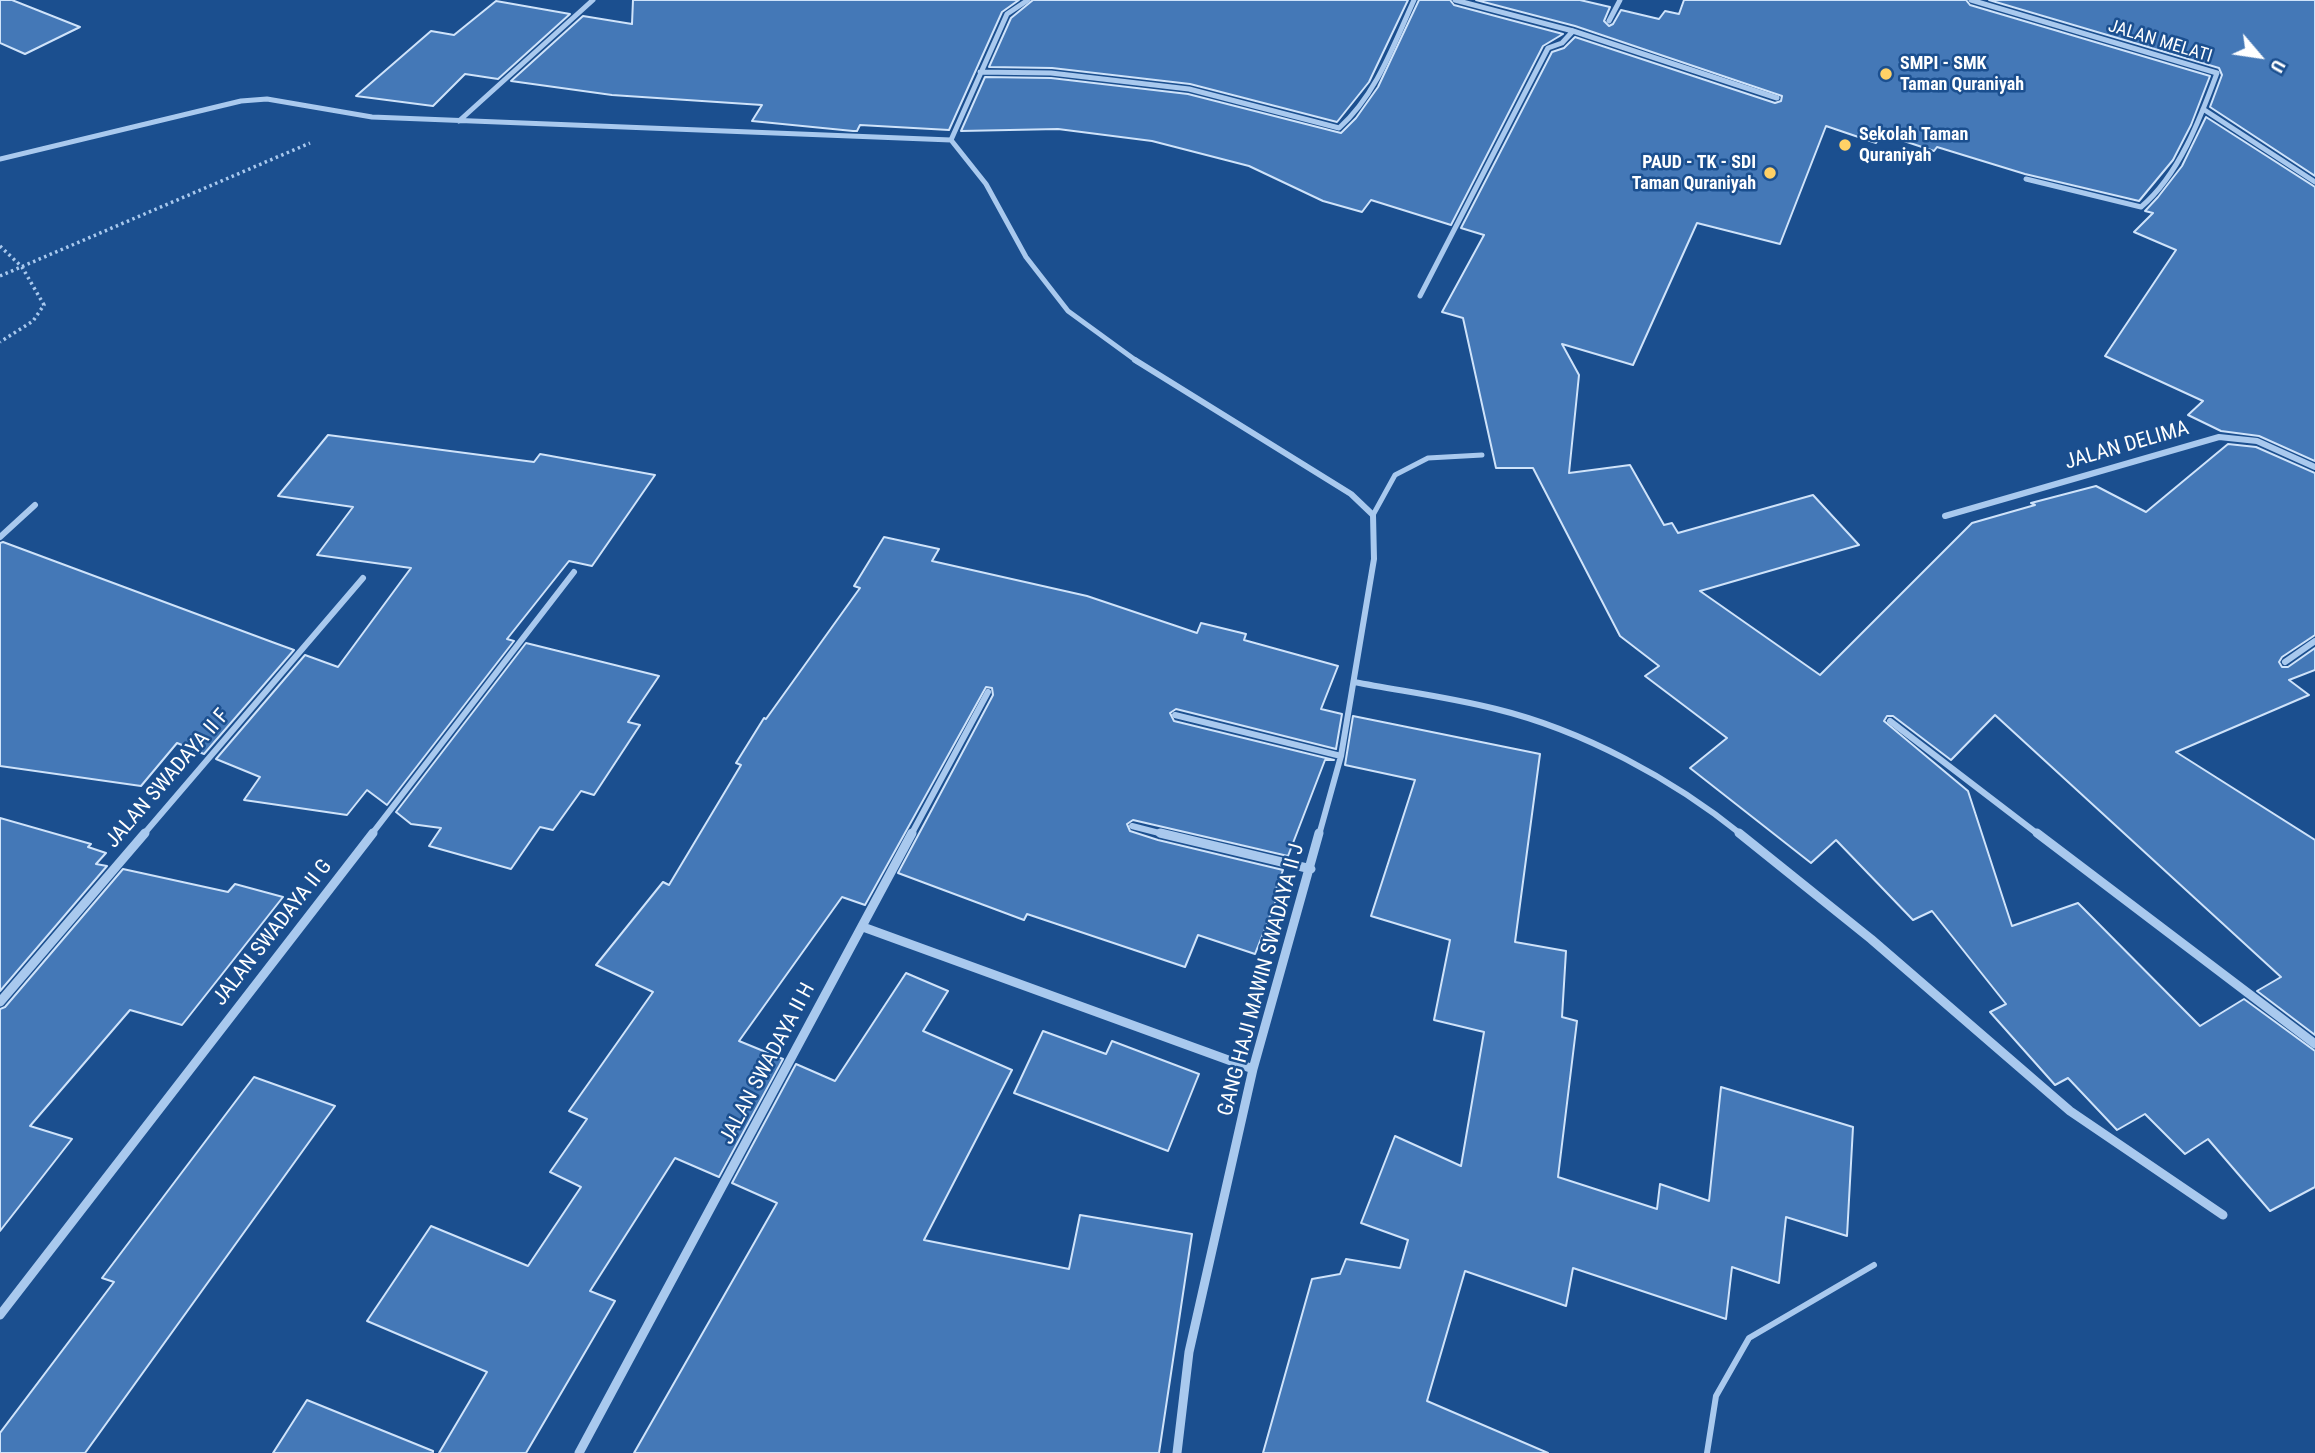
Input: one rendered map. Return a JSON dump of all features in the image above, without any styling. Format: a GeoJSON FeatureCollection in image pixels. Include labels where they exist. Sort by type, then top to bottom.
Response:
{"type":"FeatureCollection","features":[{"type":"Feature","properties":{"kind":"street"},"geometry":{"type":"LineString","coordinates":[[459,121],[593,0]]}},
{"type":"Feature","properties":{"kind":"street"},"geometry":{"type":"LineString","coordinates":[[951,140],[1007,14],[1027,0]]}},
{"type":"Feature","properties":{"kind":"street"},"geometry":{"type":"LineString","coordinates":[[980,72],[1051,74],[1189,89],[1339,128],[1349,121],[1382,69],[1414,0]]}},
{"type":"Feature","properties":{"kind":"street"},"geometry":{"type":"LineString","coordinates":[[1455,0],[1573,31],[1777,98]]}},
{"type":"Feature","properties":{"kind":"street"},"geometry":{"type":"LineString","coordinates":[[1609,20],[1620,0]]}},
{"type":"Feature","properties":{"kind":"street","name":"JALAN MELATI"},"geometry":{"type":"LineString","coordinates":[[1971,0],[2214,71],[2217,74],[2203,109]]}},
{"type":"Feature","properties":{"kind":"street"},"geometry":{"type":"LineString","coordinates":[[1420,296],[1548,48],[1562,43],[1573,31]]}},
{"type":"Feature","properties":{"kind":"street"},"geometry":{"type":"LineString","coordinates":[[0,159],[241,101],[267,100],[372,117],[951,140],[986,184],[1026,257],[1068,311],[1122,352],[1352,494],[1373,514]]}},
{"type":"Feature","properties":{"kind":"street"},"geometry":{"type":"LineString","coordinates":[[2026,179],[2088,197],[2141,207],[2155,195],[2203,109],[2315,182]]}},
{"type":"Feature","properties":{"kind":"street","name":"JALAN DELIMA"},"geometry":{"type":"LineString","coordinates":[[1945,516],[2234,436],[2260,440],[2315,467]]}},
{"type":"Feature","properties":{"kind":"street"},"geometry":{"type":"LineString","coordinates":[[0,537],[35,505]]}},
{"type":"Feature","properties":{"kind":"street","name":"GANG HAJI MAWIN SWADAYA II J"},"geometry":{"type":"LineString","coordinates":[[1177,1453],[1189,1352],[1253,1069],[1341,756],[1374,559],[1373,514]]}},
{"type":"Feature","properties":{"kind":"street","name":"JALAN SWADAYA II G"},"geometry":{"type":"LineString","coordinates":[[0,1315],[574,572]]}},
{"type":"Feature","properties":{"kind":"street","name":"JALAN SWADAYA II F"},"geometry":{"type":"LineString","coordinates":[[0,1002],[363,578]]}},
{"type":"Feature","properties":{"kind":"street"},"geometry":{"type":"LineString","coordinates":[[2285,662],[2315,641]]}},
{"type":"Feature","properties":{"kind":"street"},"geometry":{"type":"LineString","coordinates":[[1354,682],[1497,709],[1588,740],[1705,805],[1871,939],[2070,1111],[2223,1215]]}},
{"type":"Feature","properties":{"kind":"street","name":"JALAN SWADAYA II H"},"geometry":{"type":"LineString","coordinates":[[579,1453],[988,692]]}},
{"type":"Feature","properties":{"kind":"street"},"geometry":{"type":"LineString","coordinates":[[1175,715],[1341,756]]}},
{"type":"Feature","properties":{"kind":"street"},"geometry":{"type":"LineString","coordinates":[[1890,721],[2315,1044]]}},
{"type":"Feature","properties":{"kind":"street"},"geometry":{"type":"LineString","coordinates":[[1132,826],[1311,869]]}},
{"type":"Feature","properties":{"kind":"street"},"geometry":{"type":"LineString","coordinates":[[863,927],[1253,1069]]}},
{"type":"Feature","properties":{"kind":"lane"},"geometry":{"type":"LineString","coordinates":[[1373,514],[1395,475],[1428,458],[1482,455]]}},
{"type":"Feature","properties":{"kind":"lane"},"geometry":{"type":"LineString","coordinates":[[1707,1453],[1716,1396],[1749,1338],[1874,1265]]}},
{"type":"Feature","properties":{"kind":"path"},"geometry":{"type":"LineString","coordinates":[[0,276],[372,117]]}},
{"type":"Feature","properties":{"kind":"path"},"geometry":{"type":"LineString","coordinates":[[0,246],[22,267],[44,304],[33,321],[0,342]]}},
{"type":"Feature","properties":{"kind":"building"},"geometry":{"type":"Polygon","coordinates":[[[0,0],[12,0],[80,27],[25,54],[0,43],[0,0]]]}},
{"type":"Feature","properties":{"kind":"building"},"geometry":{"type":"Polygon","coordinates":[[[633,0],[1019,0],[1002,12],[949,130],[860,125],[857,131],[853,131],[752,121],[762,105],[612,95],[511,81],[583,16],[632,24],[633,0]]]}},
{"type":"Feature","properties":{"kind":"building"},"geometry":{"type":"Polygon","coordinates":[[[1033,0],[1408,0],[1369,82],[1337,122],[1190,84],[1052,68],[989,67],[1011,18],[1033,0]]]}},
{"type":"Feature","properties":{"kind":"building"},"geometry":{"type":"Polygon","coordinates":[[[1419,0],[1450,0],[1454,5],[1563,34],[1543,46],[1451,225],[1371,200],[1362,212],[1323,201],[1249,166],[1152,141],[1058,129],[961,131],[985,77],[1051,78],[1188,94],[1341,133],[1356,118],[1378,87],[1419,0]]]}},
{"type":"Feature","properties":{"kind":"building"},"geometry":{"type":"Polygon","coordinates":[[[1476,0],[1580,0],[1610,7],[1604,21],[1609,26],[1621,10],[1659,19],[1665,11],[1679,14],[1684,0],[1966,0],[1970,5],[2210,76],[2191,125],[2173,160],[2139,201],[2025,174],[1937,147],[1934,151],[1883,134],[1876,143],[1826,126],[1780,244],[1697,223],[1633,365],[1562,344],[1579,375],[1569,473],[1630,465],[1664,525],[1672,523],[1678,533],[1813,495],[1859,545],[1700,591],[1820,675],[1972,523],[2035,505],[2031,503],[2096,486],[2146,512],[2228,444],[2256,447],[2315,473],[2315,635],[2282,657],[2279,662],[2282,667],[2288,667],[2315,648],[2315,670],[2289,680],[2309,695],[2176,752],[2315,840],[2315,1035],[2257,991],[2281,977],[1995,715],[1951,760],[1893,716],[1887,716],[1884,721],[1968,791],[2012,926],[2078,903],[2200,1026],[2244,999],[2315,1051],[2315,1187],[2270,1211],[2208,1139],[2185,1154],[2145,1114],[2117,1130],[2068,1078],[2055,1085],[1990,1012],[2006,1004],[1932,911],[1913,920],[1836,840],[1811,863],[1690,768],[1727,738],[1645,676],[1659,666],[1620,636],[1533,468],[1496,468],[1463,318],[1442,312],[1484,235],[1461,228],[1552,52],[1564,48],[1575,37],[1775,103],[1781,101],[1782,96],[1575,26],[1476,0]]]}},
{"type":"Feature","properties":{"kind":"building"},"geometry":{"type":"Polygon","coordinates":[[[1989,0],[2315,0],[2315,176],[2210,107],[2222,75],[2219,68],[1989,0]]]}},
{"type":"Feature","properties":{"kind":"building"},"geometry":{"type":"Polygon","coordinates":[[[496,1],[570,14],[498,79],[465,74],[433,106],[356,96],[431,31],[454,35],[496,1]]]}},
{"type":"Feature","properties":{"kind":"building"},"geometry":{"type":"Polygon","coordinates":[[[2206,117],[2315,187],[2315,461],[2259,436],[2221,431],[2188,415],[2203,401],[2105,356],[2176,250],[2134,232],[2153,213],[2145,211],[2182,166],[2206,117]]]}},
{"type":"Feature","properties":{"kind":"building"},"geometry":{"type":"Polygon","coordinates":[[[328,435],[534,462],[540,454],[655,475],[592,566],[569,561],[507,639],[514,641],[387,805],[367,790],[347,815],[244,800],[260,777],[216,759],[305,655],[338,667],[411,568],[317,555],[353,507],[278,496],[328,435]]]}},
{"type":"Feature","properties":{"kind":"building"},"geometry":{"type":"Polygon","coordinates":[[[884,537],[939,549],[932,561],[1087,596],[1197,633],[1201,623],[1246,634],[1244,640],[1338,666],[1321,709],[1342,714],[1336,749],[1176,709],[1170,713],[1174,721],[1334,760],[1325,760],[1288,856],[1133,820],[1127,824],[1130,831],[1158,840],[1283,870],[1275,892],[1279,893],[1255,954],[1198,935],[1185,967],[1027,914],[1024,920],[898,873],[993,695],[992,688],[986,687],[865,905],[842,897],[739,1041],[783,1059],[719,1177],[675,1158],[590,1291],[615,1301],[526,1453],[439,1453],[487,1372],[367,1321],[431,1226],[528,1266],[581,1187],[550,1172],[587,1119],[569,1111],[653,992],[596,965],[663,882],[669,885],[741,765],[736,763],[764,718],[766,719],[860,588],[854,586],[884,537]]]}},
{"type":"Feature","properties":{"kind":"building"},"geometry":{"type":"Polygon","coordinates":[[[0,543],[294,650],[204,754],[177,743],[141,786],[0,766],[0,543]]]}},
{"type":"Feature","properties":{"kind":"building"},"geometry":{"type":"Polygon","coordinates":[[[526,643],[659,676],[628,722],[640,725],[594,795],[581,791],[553,830],[540,827],[511,869],[429,846],[441,828],[411,824],[396,812],[526,643]]]}},
{"type":"Feature","properties":{"kind":"building"},"geometry":{"type":"Polygon","coordinates":[[[1353,716],[1540,754],[1515,942],[1566,951],[1562,1017],[1577,1021],[1558,1177],[1657,1209],[1660,1184],[1709,1201],[1721,1087],[1853,1127],[1847,1236],[1786,1217],[1779,1283],[1732,1267],[1726,1319],[1573,1268],[1566,1306],[1465,1271],[1427,1401],[1548,1453],[1263,1453],[1312,1279],[1340,1274],[1346,1259],[1400,1268],[1408,1240],[1361,1223],[1395,1136],[1461,1166],[1484,1032],[1434,1020],[1450,940],[1371,916],[1415,780],[1345,765],[1353,716]]]}},
{"type":"Feature","properties":{"kind":"building"},"geometry":{"type":"Polygon","coordinates":[[[0,818],[91,844],[88,847],[106,853],[96,864],[107,866],[0,991],[0,818]]]}},
{"type":"Feature","properties":{"kind":"building"},"geometry":{"type":"Polygon","coordinates":[[[123,869],[228,892],[235,884],[283,897],[182,1025],[130,1010],[30,1126],[72,1139],[0,1231],[0,1009],[5,1007],[123,869]]]}},
{"type":"Feature","properties":{"kind":"building"},"geometry":{"type":"Polygon","coordinates":[[[906,973],[948,991],[923,1031],[1012,1070],[924,1240],[1069,1269],[1080,1215],[1192,1234],[1159,1453],[634,1453],[777,1203],[732,1183],[796,1064],[835,1081],[906,973]]]}},
{"type":"Feature","properties":{"kind":"building"},"geometry":{"type":"Polygon","coordinates":[[[1043,1031],[1106,1054],[1112,1041],[1199,1074],[1168,1151],[1014,1093],[1043,1031]]]}},
{"type":"Feature","properties":{"kind":"building"},"geometry":{"type":"Polygon","coordinates":[[[254,1077],[335,1106],[85,1453],[0,1453],[0,1433],[114,1282],[102,1278],[254,1077]]]}},
{"type":"Feature","properties":{"kind":"building"},"geometry":{"type":"Polygon","coordinates":[[[307,1400],[433,1451],[433,1453],[273,1453],[307,1400]]]}},
{"type":"Feature","properties":{"kind":"place","name":"SMPI - SMK Taman Quraniyah"},"geometry":{"type":"Point","coordinates":[1886,74]}},
{"type":"Feature","properties":{"kind":"place","name":"Sekolah Taman Quraniyah"},"geometry":{"type":"Point","coordinates":[1845,145]}},
{"type":"Feature","properties":{"kind":"place","name":"PAUD - TK - SDI Taman Quraniyah"},"geometry":{"type":"Point","coordinates":[1770,173]}}]}
